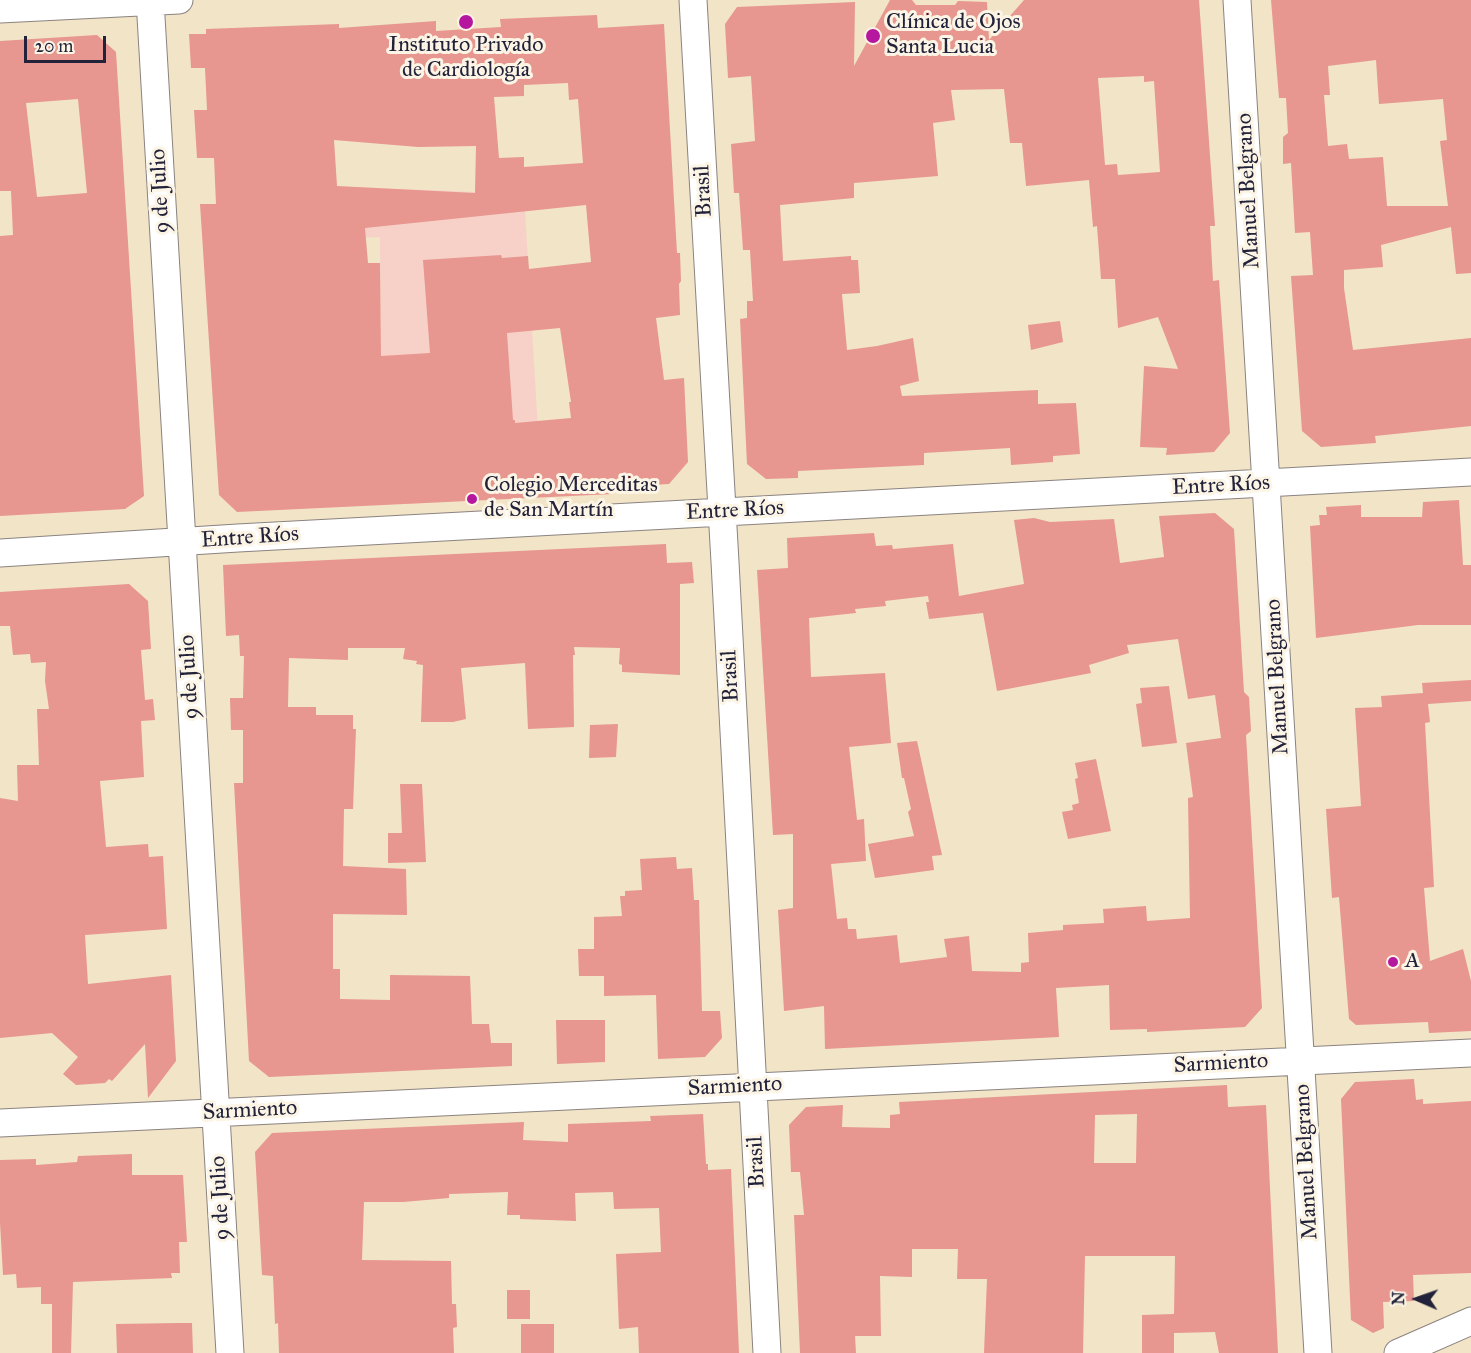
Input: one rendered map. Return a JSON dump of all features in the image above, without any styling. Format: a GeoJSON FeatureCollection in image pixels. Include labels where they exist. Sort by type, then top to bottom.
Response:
{"type":"FeatureCollection","features":[{"type":"Feature","properties":{"kind":"street"},"geometry":{"type":"LineString","coordinates":[[0,9],[179,0]]}},
{"type":"Feature","properties":{"kind":"street","name":"Brasil"},"geometry":{"type":"LineString","coordinates":[[693,0],[723,512],[766,1353]]}},
{"type":"Feature","properties":{"kind":"street","name":"Manuel Belgrano"},"geometry":{"type":"LineString","coordinates":[[1237,0],[1318,1353]]}},
{"type":"Feature","properties":{"kind":"street","name":"9 de Julio"},"geometry":{"type":"LineString","coordinates":[[150,1],[230,1353]]}},
{"type":"Feature","properties":{"kind":"street","name":"Entre Ríos"},"geometry":{"type":"LineString","coordinates":[[0,553],[1471,472]]}},
{"type":"Feature","properties":{"kind":"street","name":"Sarmiento"},"geometry":{"type":"LineString","coordinates":[[0,1123],[1471,1053]]}},
{"type":"Feature","properties":{"kind":"street"},"geometry":{"type":"LineString","coordinates":[[1398,1353],[1471,1321]]}},
{"type":"Feature","properties":{"kind":"shaded area"},"geometry":{"type":"Polygon","coordinates":[[[352,187],[524,194],[542,497],[406,504],[381,409],[380,237],[349,238],[352,187]]]}},
{"type":"Feature","properties":{"kind":"building"},"geometry":{"type":"Polygon","coordinates":[[[890,0],[912,0],[916,5],[955,5],[958,1],[987,2],[989,40],[1024,0],[1199,0],[1215,226],[1210,226],[1213,281],[1219,280],[1230,433],[1214,452],[1166,455],[1167,448],[1140,447],[1144,366],[1178,369],[1158,317],[1118,328],[1115,279],[1101,279],[1097,226],[1093,227],[1089,180],[1026,186],[1022,143],[1010,143],[1004,89],[951,90],[955,120],[933,123],[938,176],[854,183],[854,198],[780,205],[783,261],[851,256],[851,260],[858,260],[860,293],[842,294],[847,350],[913,338],[919,381],[900,386],[902,396],[1038,390],[1038,404],[1076,403],[1080,454],[1053,456],[1053,462],[1011,465],[1010,448],[924,453],[924,465],[798,471],[798,478],[766,479],[747,464],[740,319],[747,318],[747,301],[753,301],[750,250],[743,250],[739,193],[734,193],[731,144],[755,141],[751,76],[728,78],[725,24],[737,7],[855,2],[854,66],[890,0]],[[1144,76],[1098,78],[1105,165],[1117,164],[1118,175],[1160,172],[1154,81],[1144,82],[1144,76]]]}},
{"type":"Feature","properties":{"kind":"building"},"geometry":{"type":"Polygon","coordinates":[[[1271,0],[1471,0],[1471,273],[1456,274],[1451,227],[1381,245],[1383,267],[1344,270],[1344,288],[1353,350],[1471,338],[1471,426],[1375,436],[1376,443],[1321,447],[1302,431],[1291,276],[1313,275],[1310,232],[1295,233],[1291,163],[1283,164],[1283,137],[1288,133],[1286,98],[1279,98],[1271,0]],[[1376,60],[1328,66],[1330,95],[1324,95],[1328,146],[1347,144],[1349,159],[1383,157],[1387,206],[1448,206],[1440,141],[1447,140],[1443,99],[1379,104],[1376,60]]]}},
{"type":"Feature","properties":{"kind":"building"},"geometry":{"type":"Polygon","coordinates":[[[597,15],[598,28],[664,24],[677,253],[680,253],[681,281],[679,284],[680,315],[656,318],[664,380],[684,378],[688,462],[669,484],[612,487],[613,494],[237,512],[219,495],[200,204],[216,204],[214,158],[197,158],[194,110],[207,110],[205,68],[191,68],[189,34],[206,34],[206,29],[339,24],[339,28],[436,21],[436,31],[501,27],[500,19],[597,15]],[[568,83],[524,85],[524,96],[494,97],[499,158],[524,157],[524,167],[583,163],[578,99],[569,100],[568,83]],[[334,140],[337,186],[475,193],[476,146],[418,147],[334,140]],[[586,205],[365,228],[368,263],[380,263],[381,356],[430,353],[423,260],[501,255],[502,258],[528,256],[529,269],[591,262],[586,205]],[[560,328],[507,333],[515,423],[571,418],[569,402],[571,402],[560,328]]]}},
{"type":"Feature","properties":{"kind":"building"},"geometry":{"type":"Polygon","coordinates":[[[97,35],[116,52],[144,496],[125,509],[0,516],[0,236],[13,235],[11,191],[0,191],[0,41],[97,35]],[[78,99],[26,103],[37,197],[87,193],[78,99]]]}},
{"type":"Feature","properties":{"kind":"building"},"geometry":{"type":"Polygon","coordinates":[[[1060,321],[1063,342],[1031,350],[1028,325],[1060,321]]]}},
{"type":"Feature","properties":{"kind":"building"},"geometry":{"type":"Polygon","coordinates":[[[1459,500],[1463,565],[1471,565],[1471,625],[1418,625],[1316,638],[1310,526],[1320,525],[1319,515],[1327,515],[1326,507],[1361,505],[1361,517],[1422,517],[1423,502],[1459,500]]]}},
{"type":"Feature","properties":{"kind":"building"},"geometry":{"type":"Polygon","coordinates":[[[1215,513],[1234,529],[1244,692],[1249,697],[1251,731],[1246,735],[1262,1008],[1245,1027],[1147,1032],[1147,1029],[1110,1030],[1109,985],[1056,988],[1059,1037],[825,1049],[824,1006],[784,1011],[778,910],[793,908],[793,834],[773,835],[757,570],[788,568],[787,538],[874,533],[876,546],[892,545],[893,549],[953,544],[959,596],[1024,584],[1014,520],[1034,518],[1050,522],[1114,519],[1120,563],[1164,557],[1159,516],[1215,513]],[[928,596],[885,601],[886,606],[855,609],[856,613],[809,618],[811,677],[885,673],[891,743],[849,747],[857,820],[864,819],[866,861],[831,864],[837,919],[847,918],[848,929],[856,929],[857,939],[897,935],[900,963],[947,957],[944,939],[969,936],[972,971],[1021,972],[1021,963],[1029,962],[1028,933],[1063,930],[1063,925],[1104,923],[1103,909],[1146,906],[1147,921],[1190,918],[1188,798],[1193,797],[1186,743],[1221,738],[1215,695],[1188,699],[1178,639],[1127,645],[1129,653],[1089,665],[1091,673],[997,691],[983,613],[929,619],[926,602],[929,602],[928,596]]]}},
{"type":"Feature","properties":{"kind":"building"},"geometry":{"type":"Polygon","coordinates":[[[666,544],[667,563],[692,562],[694,583],[680,584],[680,675],[622,672],[622,665],[619,664],[620,648],[574,647],[574,727],[528,729],[525,663],[461,668],[466,719],[453,722],[421,722],[423,665],[416,664],[417,661],[403,659],[405,648],[348,648],[348,660],[289,658],[288,707],[316,707],[316,715],[353,715],[353,729],[356,729],[353,809],[344,809],[343,866],[406,869],[407,915],[333,914],[333,969],[340,969],[340,999],[390,1000],[390,975],[470,976],[472,1024],[489,1024],[491,1043],[512,1043],[512,1066],[269,1077],[249,1061],[234,783],[243,783],[243,730],[231,730],[230,698],[243,698],[244,656],[240,656],[239,635],[226,636],[223,565],[666,544]]]}},
{"type":"Feature","properties":{"kind":"building"},"geometry":{"type":"Polygon","coordinates":[[[129,584],[148,601],[151,649],[141,650],[145,700],[153,699],[155,720],[141,721],[144,777],[100,781],[106,847],[148,844],[149,857],[163,856],[167,929],[85,935],[88,984],[171,975],[176,1061],[148,1098],[145,1044],[112,1081],[109,1079],[105,1083],[76,1085],[63,1074],[78,1057],[52,1033],[0,1038],[0,798],[18,801],[17,765],[39,765],[37,709],[49,709],[45,681],[46,662],[31,663],[30,654],[13,655],[10,626],[0,626],[0,592],[129,584]]]}},
{"type":"Feature","properties":{"kind":"building"},"geometry":{"type":"Polygon","coordinates":[[[1471,680],[1471,701],[1428,704],[1430,722],[1425,723],[1434,887],[1424,888],[1430,961],[1463,949],[1471,981],[1471,1031],[1429,1033],[1428,1022],[1356,1025],[1349,1019],[1339,897],[1332,898],[1326,809],[1361,806],[1355,708],[1382,707],[1381,696],[1423,693],[1422,683],[1471,680]]]}},
{"type":"Feature","properties":{"kind":"building"},"geometry":{"type":"Polygon","coordinates":[[[1169,686],[1177,743],[1142,747],[1136,704],[1142,703],[1140,688],[1169,686]]]}},
{"type":"Feature","properties":{"kind":"building"},"geometry":{"type":"Polygon","coordinates":[[[618,724],[616,757],[589,758],[590,725],[618,724]]]}},
{"type":"Feature","properties":{"kind":"building"},"geometry":{"type":"Polygon","coordinates":[[[917,741],[942,855],[932,856],[934,870],[875,878],[868,844],[914,836],[908,812],[911,809],[904,778],[902,778],[897,743],[917,741]]]}},
{"type":"Feature","properties":{"kind":"building"},"geometry":{"type":"Polygon","coordinates":[[[1096,759],[1111,831],[1068,839],[1062,812],[1073,810],[1072,805],[1079,803],[1075,763],[1096,759]]]}},
{"type":"Feature","properties":{"kind":"building"},"geometry":{"type":"Polygon","coordinates":[[[400,784],[422,784],[426,862],[388,863],[388,833],[402,833],[400,784]]]}},
{"type":"Feature","properties":{"kind":"building"},"geometry":{"type":"Polygon","coordinates":[[[676,857],[677,869],[692,868],[694,900],[699,900],[702,1011],[720,1011],[722,1038],[705,1057],[658,1059],[656,995],[604,996],[604,976],[579,976],[578,949],[594,949],[594,917],[622,916],[620,896],[625,896],[625,891],[642,890],[640,859],[676,857]]]}},
{"type":"Feature","properties":{"kind":"building"},"geometry":{"type":"Polygon","coordinates":[[[556,1020],[605,1020],[605,1062],[557,1064],[556,1020]]]}},
{"type":"Feature","properties":{"kind":"building"},"geometry":{"type":"Polygon","coordinates":[[[1414,1079],[1416,1100],[1423,1099],[1423,1104],[1471,1101],[1471,1273],[1413,1275],[1414,1301],[1383,1302],[1384,1328],[1373,1333],[1351,1320],[1341,1099],[1355,1082],[1414,1079]]]}},
{"type":"Feature","properties":{"kind":"building"},"geometry":{"type":"Polygon","coordinates":[[[1227,1085],[1228,1107],[1266,1105],[1278,1353],[1219,1353],[1215,1332],[1174,1333],[1174,1353],[1142,1353],[1142,1315],[1174,1314],[1175,1256],[1085,1256],[1083,1353],[984,1353],[987,1279],[957,1279],[958,1249],[912,1249],[912,1277],[880,1276],[881,1336],[855,1336],[856,1353],[800,1353],[794,1215],[804,1215],[800,1172],[791,1172],[789,1125],[806,1107],[843,1105],[842,1127],[890,1128],[890,1115],[900,1114],[899,1102],[1227,1085]],[[1137,1114],[1095,1115],[1094,1163],[1136,1163],[1137,1114]]]}},
{"type":"Feature","properties":{"kind":"building"},"geometry":{"type":"Polygon","coordinates":[[[703,1114],[708,1170],[731,1169],[739,1353],[639,1353],[638,1327],[619,1329],[616,1254],[661,1252],[659,1208],[614,1209],[613,1192],[575,1193],[576,1221],[520,1219],[520,1215],[507,1215],[508,1192],[449,1194],[449,1198],[403,1202],[364,1202],[362,1260],[451,1261],[452,1304],[456,1304],[457,1327],[453,1328],[454,1353],[279,1353],[273,1276],[262,1275],[255,1152],[272,1133],[524,1122],[523,1140],[568,1142],[568,1124],[651,1121],[650,1116],[703,1114]]]}},
{"type":"Feature","properties":{"kind":"building"},"geometry":{"type":"Polygon","coordinates":[[[132,1154],[132,1175],[183,1175],[187,1242],[179,1242],[180,1273],[171,1273],[172,1278],[73,1282],[71,1353],[52,1353],[52,1304],[41,1304],[41,1287],[17,1288],[16,1274],[3,1275],[0,1160],[36,1159],[36,1165],[77,1162],[78,1156],[132,1154]]]}},
{"type":"Feature","properties":{"kind":"building"},"geometry":{"type":"Polygon","coordinates":[[[507,1290],[530,1290],[530,1319],[507,1319],[507,1290]]]}},
{"type":"Feature","properties":{"kind":"building"},"geometry":{"type":"Polygon","coordinates":[[[192,1323],[193,1353],[117,1353],[116,1324],[192,1323]]]}},
{"type":"Feature","properties":{"kind":"building"},"geometry":{"type":"Polygon","coordinates":[[[521,1324],[554,1324],[554,1353],[521,1353],[521,1324]]]}},
{"type":"Feature","properties":{"kind":"place","name":"Instituto Privado de Cardiología"},"geometry":{"type":"Point","coordinates":[466,22]}},
{"type":"Feature","properties":{"kind":"place","name":"Clínica de Ojos Santa Lucia"},"geometry":{"type":"Point","coordinates":[873,36]}},
{"type":"Feature","properties":{"kind":"place","name":"Colegio Merceditas de San Martín"},"geometry":{"type":"Point","coordinates":[472,499]}},
{"type":"Feature","properties":{"kind":"place","name":"A"},"geometry":{"type":"Point","coordinates":[1393,962]}}]}
